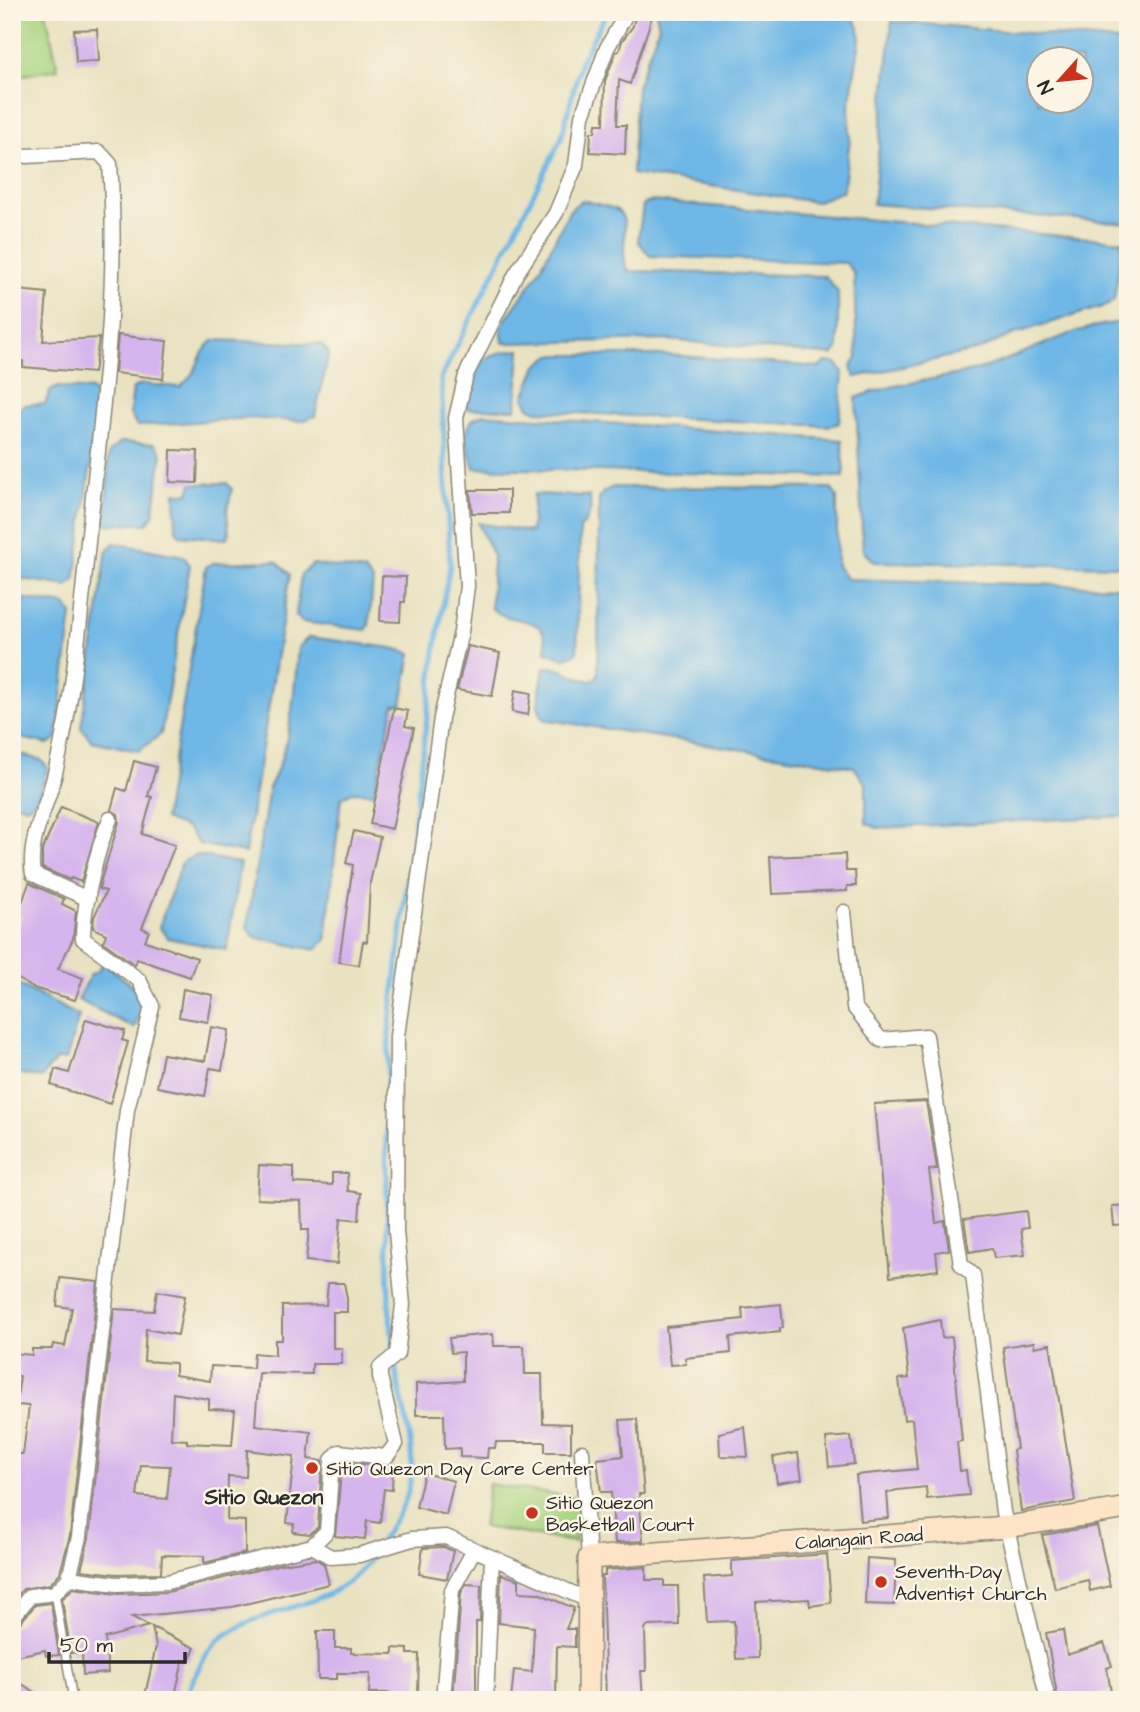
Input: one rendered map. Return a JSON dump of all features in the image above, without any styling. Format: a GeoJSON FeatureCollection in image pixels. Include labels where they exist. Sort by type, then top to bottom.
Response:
{"type":"FeatureCollection","features":[{"type":"Feature","properties":{"kind":"street"},"geometry":{"type":"LineString","coordinates":[[69,1578],[117,1584],[167,1582],[312,1546],[327,1531],[332,1460],[339,1452],[386,1457],[396,1444],[380,1368],[397,1354],[403,1305],[396,1232],[397,1036],[441,718],[461,632],[467,586],[456,418],[466,375],[516,274],[556,213],[576,165],[582,116],[607,48],[627,12]]}},
{"type":"Feature","properties":{"kind":"street"},"geometry":{"type":"LineString","coordinates":[[27,156],[99,152],[110,164],[113,259],[108,373],[89,525],[84,601],[69,706],[54,778],[30,858],[33,874],[88,899]]}},
{"type":"Feature","properties":{"kind":"street"},"geometry":{"type":"LineString","coordinates":[[12,1618],[30,1596],[55,1593],[69,1578],[79,1537],[127,1110],[152,1006],[139,980],[83,939],[99,846],[110,819]]}},
{"type":"Feature","properties":{"kind":"street"},"geometry":{"type":"LineString","coordinates":[[844,912],[854,1007],[881,1040],[926,1036],[961,1264],[973,1275],[1007,1527],[1048,1700]]}},
{"type":"Feature","properties":{"kind":"street"},"geometry":{"type":"LineString","coordinates":[[582,1452],[589,1558],[588,1700]]}},
{"type":"Feature","properties":{"kind":"street","name":"Calangain Road"},"geometry":{"type":"LineString","coordinates":[[589,1558],[1007,1527],[1128,1508]]}},
{"type":"Feature","properties":{"kind":"street"},"geometry":{"type":"LineString","coordinates":[[312,1546],[331,1557],[359,1555],[430,1536],[446,1537],[589,1600]]}},
{"type":"Feature","properties":{"kind":"street"},"geometry":{"type":"LineString","coordinates":[[443,1700],[452,1590],[474,1550]]}},
{"type":"Feature","properties":{"kind":"street"},"geometry":{"type":"LineString","coordinates":[[486,1700],[492,1558]]}},
{"type":"Feature","properties":{"kind":"lane"},"geometry":{"type":"LineString","coordinates":[[55,1593],[73,1700]]}},
{"type":"Feature","properties":{"kind":"green space"},"geometry":{"type":"Polygon","coordinates":[[[12,12],[46,12],[58,69],[12,77],[12,12]]]}},
{"type":"Feature","properties":{"kind":"green space","name":"Sitio Quezon Basketball Court"},"geometry":{"type":"Polygon","coordinates":[[[489,1484],[582,1499],[575,1542],[483,1527],[489,1484]]]}},
{"type":"Feature","properties":{"kind":"water"},"geometry":{"type":"Polygon","coordinates":[[[656,12],[808,12],[854,18],[859,28],[860,41],[849,106],[850,140],[843,191],[816,202],[632,174],[637,87],[659,26],[656,12]]]}},
{"type":"Feature","properties":{"kind":"water"},"geometry":{"type":"Polygon","coordinates":[[[892,21],[1128,42],[1128,223],[873,204],[892,21]]]}},
{"type":"Feature","properties":{"kind":"water"},"geometry":{"type":"Polygon","coordinates":[[[582,200],[615,209],[621,214],[625,229],[625,264],[629,271],[825,276],[838,292],[838,349],[832,355],[669,340],[503,343],[501,326],[537,275],[570,210],[582,200]]]}},
{"type":"Feature","properties":{"kind":"water"},"geometry":{"type":"Polygon","coordinates":[[[652,201],[1123,241],[1114,300],[1108,305],[1014,334],[979,350],[855,377],[851,367],[857,358],[854,273],[846,263],[650,256],[638,241],[643,205],[652,201]]]}},
{"type":"Feature","properties":{"kind":"water"},"geometry":{"type":"Polygon","coordinates":[[[1128,322],[1128,566],[874,562],[863,551],[856,398],[899,385],[973,371],[1068,335],[1107,324],[1128,322]]]}},
{"type":"Feature","properties":{"kind":"water"},"geometry":{"type":"Polygon","coordinates":[[[214,340],[321,344],[329,353],[315,416],[302,421],[249,418],[137,426],[130,414],[133,388],[142,384],[180,387],[192,374],[204,351],[214,340]]]}},
{"type":"Feature","properties":{"kind":"water"},"geometry":{"type":"Polygon","coordinates":[[[520,350],[516,409],[467,409],[464,403],[480,363],[495,354],[520,350]]]}},
{"type":"Feature","properties":{"kind":"water"},"geometry":{"type":"Polygon","coordinates":[[[551,355],[669,355],[820,367],[825,362],[836,363],[843,372],[839,423],[830,426],[537,411],[529,407],[524,397],[537,366],[551,355]]]}},
{"type":"Feature","properties":{"kind":"water"},"geometry":{"type":"Polygon","coordinates":[[[58,387],[91,390],[100,396],[75,580],[67,586],[23,579],[14,568],[19,475],[18,412],[23,405],[45,404],[50,391],[58,387]]]}},
{"type":"Feature","properties":{"kind":"water"},"geometry":{"type":"Polygon","coordinates":[[[483,414],[842,440],[844,477],[474,468],[464,436],[472,420],[483,414]]]}},
{"type":"Feature","properties":{"kind":"water"},"geometry":{"type":"Polygon","coordinates":[[[121,442],[155,444],[162,453],[153,516],[146,524],[105,524],[109,452],[121,442]]]}},
{"type":"Feature","properties":{"kind":"water"},"geometry":{"type":"Polygon","coordinates":[[[227,483],[232,489],[227,511],[229,535],[226,539],[180,535],[176,530],[175,492],[188,494],[192,484],[227,483]]]}},
{"type":"Feature","properties":{"kind":"water"},"geometry":{"type":"Polygon","coordinates":[[[613,487],[831,488],[837,497],[837,566],[847,579],[1128,587],[1128,816],[877,828],[866,823],[866,784],[854,767],[543,719],[538,706],[544,667],[557,668],[592,681],[598,675],[599,499],[603,492],[613,487]]]}},
{"type":"Feature","properties":{"kind":"water"},"geometry":{"type":"Polygon","coordinates":[[[534,494],[589,496],[591,505],[586,521],[580,529],[577,652],[566,658],[546,651],[542,630],[536,625],[500,614],[491,608],[493,556],[478,523],[531,532],[534,494]]]}},
{"type":"Feature","properties":{"kind":"water"},"geometry":{"type":"Polygon","coordinates":[[[114,543],[183,556],[190,565],[161,734],[139,751],[92,741],[81,728],[107,550],[114,543]]]}},
{"type":"Feature","properties":{"kind":"water"},"geometry":{"type":"Polygon","coordinates":[[[276,561],[290,574],[245,853],[199,844],[187,828],[164,819],[206,567],[213,563],[276,561]]]}},
{"type":"Feature","properties":{"kind":"water"},"geometry":{"type":"Polygon","coordinates":[[[313,564],[365,571],[373,581],[369,625],[366,630],[302,622],[296,615],[301,574],[313,564]]]}},
{"type":"Feature","properties":{"kind":"water"},"geometry":{"type":"Polygon","coordinates":[[[12,597],[66,605],[72,614],[57,738],[48,744],[12,736],[12,597]]]}},
{"type":"Feature","properties":{"kind":"water"},"geometry":{"type":"Polygon","coordinates":[[[309,637],[411,653],[402,704],[394,705],[374,793],[352,792],[341,798],[326,940],[315,950],[254,937],[247,927],[269,788],[283,754],[291,719],[298,647],[309,637]]]}},
{"type":"Feature","properties":{"kind":"water"},"geometry":{"type":"Polygon","coordinates":[[[12,752],[41,760],[48,768],[37,800],[27,807],[12,803],[12,752]]]}},
{"type":"Feature","properties":{"kind":"water"},"geometry":{"type":"Polygon","coordinates":[[[197,855],[240,863],[227,950],[168,938],[159,927],[182,862],[197,855]]]}},
{"type":"Feature","properties":{"kind":"water"},"geometry":{"type":"Polygon","coordinates":[[[104,962],[134,987],[144,1005],[134,1028],[78,1000],[91,974],[97,972],[104,962]]]}},
{"type":"Feature","properties":{"kind":"water"},"geometry":{"type":"Polygon","coordinates":[[[12,981],[79,1016],[66,1060],[57,1059],[41,1078],[12,1072],[12,981]]]}},
{"type":"Feature","properties":{"kind":"building"},"geometry":{"type":"Polygon","coordinates":[[[636,13],[652,17],[630,84],[619,80],[617,125],[626,125],[625,154],[590,152],[591,132],[595,132],[596,124],[604,124],[605,81],[616,52],[633,26],[636,13]]]}},
{"type":"Feature","properties":{"kind":"building"},"geometry":{"type":"Polygon","coordinates":[[[97,29],[99,61],[76,62],[74,30],[97,29]]]}},
{"type":"Feature","properties":{"kind":"building"},"geometry":{"type":"Polygon","coordinates":[[[17,290],[47,293],[43,341],[99,338],[94,373],[23,367],[23,361],[16,360],[21,313],[15,312],[17,290]]]}},
{"type":"Feature","properties":{"kind":"building"},"geometry":{"type":"Polygon","coordinates":[[[118,335],[167,341],[163,379],[115,373],[118,335]]]}},
{"type":"Feature","properties":{"kind":"building"},"geometry":{"type":"Polygon","coordinates":[[[171,450],[198,451],[197,483],[170,482],[171,450]]]}},
{"type":"Feature","properties":{"kind":"building"},"geometry":{"type":"Polygon","coordinates":[[[470,490],[509,490],[509,513],[472,513],[470,490]]]}},
{"type":"Feature","properties":{"kind":"building"},"geometry":{"type":"Polygon","coordinates":[[[382,576],[406,577],[405,602],[401,602],[400,622],[380,621],[382,576]]]}},
{"type":"Feature","properties":{"kind":"building"},"geometry":{"type":"Polygon","coordinates":[[[468,646],[500,653],[492,696],[457,690],[468,646]]]}},
{"type":"Feature","properties":{"kind":"building"},"geometry":{"type":"Polygon","coordinates":[[[515,690],[531,693],[528,715],[512,712],[515,690]]]}},
{"type":"Feature","properties":{"kind":"building"},"geometry":{"type":"Polygon","coordinates":[[[394,708],[408,711],[405,726],[414,728],[392,829],[370,824],[394,708]]]}},
{"type":"Feature","properties":{"kind":"building"},"geometry":{"type":"Polygon","coordinates":[[[134,761],[156,767],[148,796],[152,797],[142,834],[175,845],[142,928],[149,931],[145,941],[197,958],[190,977],[137,959],[135,965],[103,942],[106,934],[93,928],[94,917],[106,891],[99,889],[119,822],[118,814],[111,810],[117,788],[126,791],[134,761]]]}},
{"type":"Feature","properties":{"kind":"building"},"geometry":{"type":"Polygon","coordinates":[[[61,807],[99,822],[81,882],[42,868],[42,851],[61,807]]]}},
{"type":"Feature","properties":{"kind":"building"},"geometry":{"type":"Polygon","coordinates":[[[354,831],[380,837],[370,883],[367,942],[363,941],[359,965],[339,962],[353,865],[346,863],[354,831]]]}},
{"type":"Feature","properties":{"kind":"building"},"geometry":{"type":"Polygon","coordinates":[[[845,854],[846,871],[855,871],[856,886],[847,886],[847,891],[772,894],[770,857],[845,854]]]}},
{"type":"Feature","properties":{"kind":"building"},"geometry":{"type":"Polygon","coordinates":[[[29,883],[64,899],[62,904],[76,911],[73,939],[58,969],[83,978],[75,1000],[33,988],[12,975],[12,935],[22,916],[18,914],[29,883]]]}},
{"type":"Feature","properties":{"kind":"building"},"geometry":{"type":"Polygon","coordinates":[[[183,989],[213,995],[208,1022],[179,1017],[183,989]]]}},
{"type":"Feature","properties":{"kind":"building"},"geometry":{"type":"Polygon","coordinates":[[[86,1019],[125,1031],[122,1040],[128,1042],[110,1104],[51,1085],[55,1069],[69,1073],[86,1019]]]}},
{"type":"Feature","properties":{"kind":"building"},"geometry":{"type":"Polygon","coordinates":[[[211,1027],[229,1030],[222,1070],[210,1068],[205,1096],[157,1087],[163,1054],[205,1061],[211,1027]]]}},
{"type":"Feature","properties":{"kind":"building"},"geometry":{"type":"Polygon","coordinates":[[[926,1101],[937,1169],[929,1170],[936,1223],[945,1221],[949,1250],[936,1252],[938,1270],[890,1277],[874,1104],[926,1101]]]}},
{"type":"Feature","properties":{"kind":"building"},"geometry":{"type":"Polygon","coordinates":[[[259,1165],[294,1167],[294,1183],[332,1185],[332,1173],[347,1173],[348,1191],[361,1193],[359,1220],[341,1218],[337,1264],[306,1261],[309,1230],[302,1230],[301,1201],[257,1199],[259,1165]]]}},
{"type":"Feature","properties":{"kind":"building"},"geometry":{"type":"Polygon","coordinates":[[[1128,1205],[1128,1225],[1114,1226],[1112,1206],[1128,1205]]]}},
{"type":"Feature","properties":{"kind":"building"},"geometry":{"type":"Polygon","coordinates":[[[1026,1211],[1028,1228],[1021,1229],[1025,1255],[994,1258],[992,1248],[969,1252],[964,1219],[1026,1211]]]}},
{"type":"Feature","properties":{"kind":"building"},"geometry":{"type":"Polygon","coordinates":[[[60,1278],[98,1282],[70,1535],[60,1573],[50,1584],[23,1589],[12,1602],[12,1531],[17,1531],[21,1495],[12,1495],[12,1454],[23,1454],[29,1406],[16,1405],[20,1376],[12,1375],[12,1353],[32,1355],[32,1349],[52,1349],[53,1344],[65,1346],[72,1308],[57,1306],[60,1278]]]}},
{"type":"Feature","properties":{"kind":"building"},"geometry":{"type":"Polygon","coordinates":[[[328,1283],[344,1283],[347,1312],[333,1312],[333,1348],[342,1348],[342,1364],[312,1364],[312,1374],[259,1373],[255,1425],[311,1432],[308,1459],[322,1461],[318,1527],[310,1534],[293,1532],[294,1524],[287,1523],[294,1456],[247,1450],[246,1477],[228,1476],[227,1520],[245,1521],[245,1553],[204,1563],[204,1556],[162,1555],[161,1573],[117,1574],[81,1570],[89,1538],[114,1309],[154,1311],[157,1291],[185,1296],[178,1335],[146,1329],[144,1361],[175,1363],[175,1375],[210,1381],[211,1366],[253,1368],[254,1353],[275,1355],[275,1340],[282,1340],[282,1306],[326,1305],[328,1283]],[[173,1393],[171,1439],[187,1440],[187,1443],[232,1445],[235,1410],[209,1409],[209,1399],[173,1393]],[[141,1465],[137,1496],[167,1499],[170,1466],[141,1465]]]}},
{"type":"Feature","properties":{"kind":"building"},"geometry":{"type":"Polygon","coordinates":[[[781,1304],[783,1328],[780,1328],[780,1332],[730,1337],[731,1353],[685,1358],[686,1364],[670,1365],[666,1327],[743,1319],[742,1308],[781,1304]]]}},
{"type":"Feature","properties":{"kind":"building"},"geometry":{"type":"Polygon","coordinates":[[[940,1320],[942,1338],[952,1337],[962,1441],[957,1442],[960,1471],[966,1470],[969,1495],[927,1499],[926,1487],[897,1490],[887,1493],[889,1518],[860,1521],[856,1475],[917,1469],[912,1419],[904,1420],[899,1379],[909,1378],[903,1328],[940,1320]]]}},
{"type":"Feature","properties":{"kind":"building"},"geometry":{"type":"Polygon","coordinates":[[[493,1334],[494,1346],[524,1346],[525,1374],[542,1374],[543,1423],[571,1424],[571,1452],[545,1452],[545,1442],[496,1442],[495,1448],[488,1448],[487,1458],[460,1457],[460,1448],[445,1449],[444,1415],[416,1415],[416,1384],[463,1381],[463,1352],[451,1353],[449,1338],[493,1334]]]}},
{"type":"Feature","properties":{"kind":"building"},"geometry":{"type":"Polygon","coordinates":[[[1034,1342],[1034,1347],[1050,1344],[1075,1501],[1021,1511],[1013,1450],[1017,1449],[1003,1347],[1034,1342]]]}},
{"type":"Feature","properties":{"kind":"building"},"geometry":{"type":"Polygon","coordinates":[[[637,1419],[644,1494],[639,1494],[643,1541],[615,1543],[611,1492],[601,1492],[597,1459],[623,1456],[620,1420],[637,1419]]]}},
{"type":"Feature","properties":{"kind":"building"},"geometry":{"type":"Polygon","coordinates":[[[745,1427],[748,1457],[720,1456],[719,1433],[745,1427]]]}},
{"type":"Feature","properties":{"kind":"building"},"geometry":{"type":"Polygon","coordinates":[[[851,1436],[854,1464],[829,1467],[826,1438],[851,1436]]]}},
{"type":"Feature","properties":{"kind":"building"},"geometry":{"type":"Polygon","coordinates":[[[798,1453],[802,1479],[777,1483],[773,1457],[798,1453]]]}},
{"type":"Feature","properties":{"kind":"building"},"geometry":{"type":"Polygon","coordinates":[[[342,1463],[393,1466],[392,1490],[384,1489],[380,1523],[367,1521],[365,1539],[335,1536],[342,1463]]]}},
{"type":"Feature","properties":{"kind":"building"},"geometry":{"type":"Polygon","coordinates":[[[424,1473],[454,1481],[446,1515],[416,1507],[424,1473]]]}},
{"type":"Feature","properties":{"kind":"building"},"geometry":{"type":"Polygon","coordinates":[[[1097,1526],[1110,1586],[1090,1591],[1088,1580],[1055,1588],[1042,1535],[1097,1526]]]}},
{"type":"Feature","properties":{"kind":"building"},"geometry":{"type":"Polygon","coordinates":[[[444,1547],[453,1551],[447,1579],[419,1574],[423,1548],[444,1547]]]}},
{"type":"Feature","properties":{"kind":"building"},"geometry":{"type":"Polygon","coordinates":[[[827,1554],[831,1603],[810,1606],[809,1599],[756,1602],[758,1658],[736,1659],[734,1621],[707,1622],[704,1578],[732,1576],[732,1561],[827,1554]]]}},
{"type":"Feature","properties":{"kind":"building","name":"Seventh-Day Adventist Church"},"geometry":{"type":"Polygon","coordinates":[[[867,1558],[896,1560],[894,1605],[865,1604],[867,1558]]]}},
{"type":"Feature","properties":{"kind":"building"},"geometry":{"type":"Polygon","coordinates":[[[316,1559],[324,1564],[329,1584],[232,1607],[132,1617],[149,1626],[105,1638],[108,1673],[83,1675],[82,1652],[71,1653],[62,1599],[73,1588],[117,1594],[167,1592],[281,1564],[316,1559]]]}},
{"type":"Feature","properties":{"kind":"building"},"geometry":{"type":"Polygon","coordinates":[[[646,1567],[646,1580],[664,1580],[664,1586],[678,1586],[679,1625],[647,1626],[645,1629],[646,1671],[641,1671],[643,1699],[606,1700],[602,1576],[605,1576],[605,1570],[646,1567]]]}},
{"type":"Feature","properties":{"kind":"building"},"geometry":{"type":"Polygon","coordinates":[[[501,1574],[519,1580],[519,1592],[538,1593],[574,1608],[566,1629],[575,1629],[575,1647],[557,1646],[556,1700],[511,1700],[514,1670],[532,1672],[534,1627],[499,1623],[501,1574]]]}},
{"type":"Feature","properties":{"kind":"building"},"geometry":{"type":"Polygon","coordinates":[[[466,1584],[481,1585],[480,1622],[476,1622],[476,1700],[453,1700],[461,1593],[466,1584]]]}},
{"type":"Feature","properties":{"kind":"building"},"geometry":{"type":"Polygon","coordinates":[[[51,1603],[59,1655],[46,1656],[45,1650],[12,1657],[12,1627],[19,1624],[35,1605],[51,1603]]]}},
{"type":"Feature","properties":{"kind":"building"},"geometry":{"type":"Polygon","coordinates":[[[152,1627],[195,1648],[188,1662],[183,1660],[174,1700],[144,1700],[156,1646],[152,1627]]]}},
{"type":"Feature","properties":{"kind":"building"},"geometry":{"type":"Polygon","coordinates":[[[1063,1630],[1067,1655],[1104,1643],[1112,1666],[1107,1668],[1111,1692],[1058,1700],[1046,1633],[1063,1630]]]}},
{"type":"Feature","properties":{"kind":"building"},"geometry":{"type":"Polygon","coordinates":[[[317,1631],[335,1631],[335,1648],[351,1648],[351,1653],[393,1654],[393,1648],[408,1649],[408,1654],[419,1654],[418,1694],[405,1693],[405,1700],[390,1700],[390,1693],[369,1693],[370,1673],[337,1673],[337,1679],[318,1679],[317,1631]]]}},
{"type":"Feature","properties":{"kind":"building"},"geometry":{"type":"Polygon","coordinates":[[[12,1678],[48,1700],[12,1700],[12,1678]]]}},
{"type":"Feature","properties":{"kind":"waterway"},"geometry":{"type":"LineString","coordinates":[[393,1344],[389,1305],[386,1139],[389,1032],[435,652],[450,565],[441,378],[561,139],[581,61],[607,12]]}},
{"type":"Feature","properties":{"kind":"waterway"},"geometry":{"type":"LineString","coordinates":[[377,1547],[405,1501],[412,1465],[394,1358]]}},
{"type":"Feature","properties":{"kind":"waterway"},"geometry":{"type":"LineString","coordinates":[[184,1700],[205,1657],[224,1636],[263,1617],[323,1597],[358,1574],[372,1556]]}},
{"type":"Feature","properties":{"kind":"place","name":"Sitio Quezon Day Care Center"},"geometry":{"type":"Point","coordinates":[312,1468]}},
{"type":"Feature","properties":{"kind":"place","name":"Sitio Quezon Basketball Court"},"geometry":{"type":"Point","coordinates":[532,1513]}},
{"type":"Feature","properties":{"kind":"place","name":"Seventh-Day Adventist Church"},"geometry":{"type":"Point","coordinates":[881,1582]}},
{"type":"Feature","properties":{"kind":"district","name":"Sitio Quezon"},"geometry":{"type":"Point","coordinates":[264,1497]}}]}
